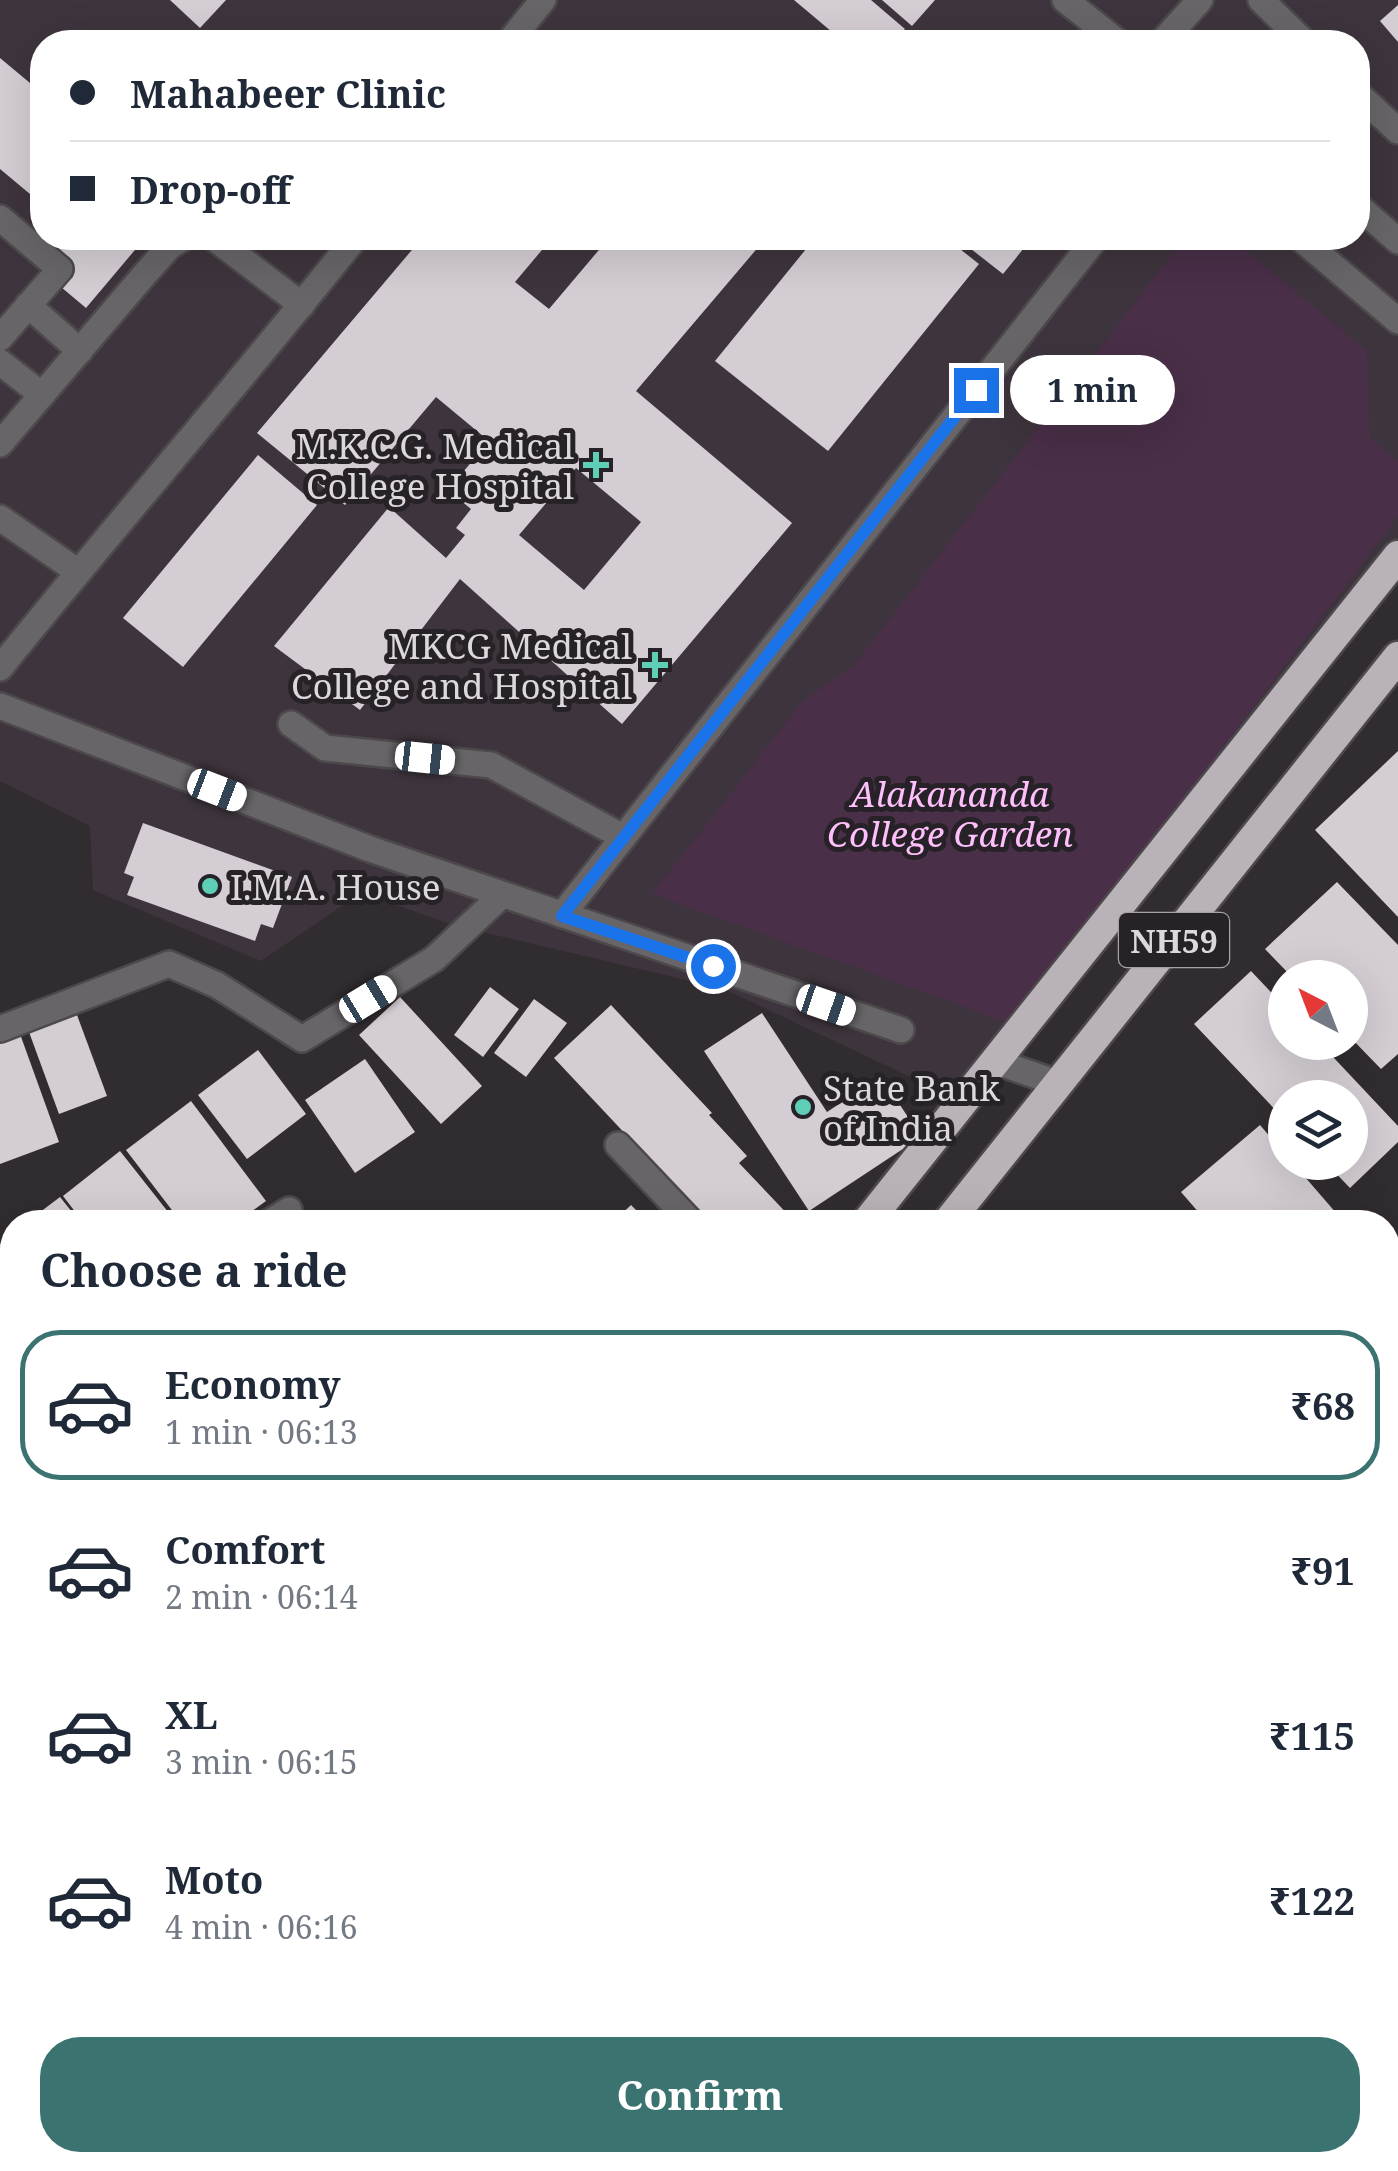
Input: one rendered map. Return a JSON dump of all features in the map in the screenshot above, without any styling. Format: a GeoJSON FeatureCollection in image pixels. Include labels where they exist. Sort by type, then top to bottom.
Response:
{"type":"FeatureCollection","features":[{"type":"Feature","properties":{"kind":"highway"},"geometry":{"type":"LineString","coordinates":[[877,1210],[1398,556]]}},
{"type":"Feature","properties":{"kind":"highway","name":"NH59"},"geometry":{"type":"LineString","coordinates":[[958,1210],[1395,667]]}},
{"type":"Feature","properties":{"kind":"street"},"geometry":{"type":"LineString","coordinates":[[519,30],[543,0]]}},
{"type":"Feature","properties":{"kind":"street"},"geometry":{"type":"LineString","coordinates":[[1065,0],[1103,30]]}},
{"type":"Feature","properties":{"kind":"street"},"geometry":{"type":"LineString","coordinates":[[1173,30],[1200,0]]}},
{"type":"Feature","properties":{"kind":"street"},"geometry":{"type":"LineString","coordinates":[[1273,4],[1294,30]]}},
{"type":"Feature","properties":{"kind":"street"},"geometry":{"type":"LineString","coordinates":[[1370,105],[1398,131]]}},
{"type":"Feature","properties":{"kind":"street"},"geometry":{"type":"LineString","coordinates":[[1370,216],[1398,241]]}},
{"type":"Feature","properties":{"kind":"street"},"geometry":{"type":"LineString","coordinates":[[0,218],[30,244]]}},
{"type":"Feature","properties":{"kind":"street"},"geometry":{"type":"LineString","coordinates":[[0,338],[60,269],[38,250]]}},
{"type":"Feature","properties":{"kind":"street"},"geometry":{"type":"LineString","coordinates":[[0,444],[166,250]]}},
{"type":"Feature","properties":{"kind":"street"},"geometry":{"type":"LineString","coordinates":[[230,250],[302,305]]}},
{"type":"Feature","properties":{"kind":"street"},"geometry":{"type":"LineString","coordinates":[[0,668],[346,250]]}},
{"type":"Feature","properties":{"kind":"street"},"geometry":{"type":"LineString","coordinates":[[562,916],[1087,250]]}},
{"type":"Feature","properties":{"kind":"street"},"geometry":{"type":"LineString","coordinates":[[1314,250],[1398,322]]}},
{"type":"Feature","properties":{"kind":"street"},"geometry":{"type":"LineString","coordinates":[[28,305],[80,351]]}},
{"type":"Feature","properties":{"kind":"street"},"geometry":{"type":"LineString","coordinates":[[0,362],[42,396]]}},
{"type":"Feature","properties":{"kind":"street"},"geometry":{"type":"LineString","coordinates":[[0,518],[77,571]]}},
{"type":"Feature","properties":{"kind":"street"},"geometry":{"type":"LineString","coordinates":[[0,706],[370,849],[901,1030]]}},
{"type":"Feature","properties":{"kind":"street"},"geometry":{"type":"LineString","coordinates":[[291,724],[326,748],[491,764],[624,837]]}},
{"type":"Feature","properties":{"kind":"street"},"geometry":{"type":"LineString","coordinates":[[0,1029],[169,964],[217,985],[302,1039],[434,959],[502,894]]}},
{"type":"Feature","properties":{"kind":"street"},"geometry":{"type":"LineString","coordinates":[[997,1062],[1060,1084]]}},
{"type":"Feature","properties":{"kind":"street"},"geometry":{"type":"LineString","coordinates":[[618,1145],[680,1210]]}},
{"type":"Feature","properties":{"kind":"shaded area","name":"MKCG Medical College and Hospital"},"geometry":{"type":"Polygon","coordinates":[[[0,0],[1398,0],[1398,549],[974,1107],[724,989],[453,925],[361,893],[261,961],[93,890],[90,826],[0,781],[0,0]]]}},
{"type":"Feature","properties":{"kind":"green space","name":"Alakananda College Garden"},"geometry":{"type":"Polygon","coordinates":[[[1176,250],[1245,250],[1367,351],[1370,438],[1398,462],[1398,517],[1012,1024],[652,894],[803,701],[855,664],[1176,250]]]}},
{"type":"Feature","properties":{"kind":"building"},"geometry":{"type":"Polygon","coordinates":[[[170,0],[226,0],[200,28],[170,0]]]}},
{"type":"Feature","properties":{"kind":"building"},"geometry":{"type":"Polygon","coordinates":[[[794,0],[871,0],[905,29],[904,30],[830,30],[794,0]]]}},
{"type":"Feature","properties":{"kind":"building"},"geometry":{"type":"Polygon","coordinates":[[[882,0],[935,0],[912,26],[882,0]]]}},
{"type":"Feature","properties":{"kind":"building"},"geometry":{"type":"Polygon","coordinates":[[[1398,5],[1398,42],[1380,21],[1398,5]]]}},
{"type":"Feature","properties":{"kind":"building"},"geometry":{"type":"Polygon","coordinates":[[[0,58],[30,83],[30,194],[0,169],[0,58]]]}},
{"type":"Feature","properties":{"kind":"building"},"geometry":{"type":"Polygon","coordinates":[[[50,250],[135,250],[86,308],[61,287],[75,270],[50,250]]]}},
{"type":"Feature","properties":{"kind":"building","name":"M.K.C.G. Medical College Hospital"},"geometry":{"type":"Polygon","coordinates":[[[412,250],[542,250],[515,282],[549,309],[599,250],[756,250],[636,391],[792,523],[622,724],[460,579],[360,710],[274,646],[389,507],[446,558],[465,535],[456,528],[471,509],[448,490],[489,441],[436,397],[345,505],[257,433],[412,250]],[[576,468],[519,535],[584,590],[641,522],[576,468]]]}},
{"type":"Feature","properties":{"kind":"building"},"geometry":{"type":"Polygon","coordinates":[[[805,250],[961,250],[979,264],[828,451],[715,361],[805,250]]]}},
{"type":"Feature","properties":{"kind":"building"},"geometry":{"type":"Polygon","coordinates":[[[972,250],[1022,250],[1003,274],[972,250]]]}},
{"type":"Feature","properties":{"kind":"building"},"geometry":{"type":"Polygon","coordinates":[[[258,455],[317,505],[183,667],[123,618],[258,455]]]}},
{"type":"Feature","properties":{"kind":"building"},"geometry":{"type":"Polygon","coordinates":[[[1398,751],[1398,917],[1315,830],[1398,751]]]}},
{"type":"Feature","properties":{"kind":"building","name":"I.M.A. House"},"geometry":{"type":"Polygon","coordinates":[[[143,823],[292,877],[273,928],[261,924],[255,941],[127,895],[134,877],[124,873],[143,823]]]}},
{"type":"Feature","properties":{"kind":"building"},"geometry":{"type":"Polygon","coordinates":[[[1337,882],[1398,945],[1398,1054],[1381,1069],[1368,1056],[1368,960],[1276,960],[1265,949],[1337,882]]]}},
{"type":"Feature","properties":{"kind":"building"},"geometry":{"type":"Polygon","coordinates":[[[1251,971],[1268,989],[1268,1060],[1336,1060],[1355,1080],[1268,1080],[1268,1102],[1194,1024],[1251,971]]]}},
{"type":"Feature","properties":{"kind":"building"},"geometry":{"type":"Polygon","coordinates":[[[490,987],[519,1009],[483,1057],[454,1035],[490,987]]]}},
{"type":"Feature","properties":{"kind":"building"},"geometry":{"type":"Polygon","coordinates":[[[400,997],[482,1086],[441,1124],[359,1035],[400,997]]]}},
{"type":"Feature","properties":{"kind":"building"},"geometry":{"type":"Polygon","coordinates":[[[534,999],[567,1023],[526,1077],[494,1053],[534,999]]]}},
{"type":"Feature","properties":{"kind":"building"},"geometry":{"type":"Polygon","coordinates":[[[611,1005],[712,1113],[709,1115],[747,1156],[739,1163],[784,1210],[697,1210],[554,1058],[611,1005]]]}},
{"type":"Feature","properties":{"kind":"building"},"geometry":{"type":"Polygon","coordinates":[[[762,1013],[827,1112],[881,1076],[921,1137],[808,1210],[704,1051],[762,1013]]]}},
{"type":"Feature","properties":{"kind":"building"},"geometry":{"type":"Polygon","coordinates":[[[77,1015],[107,1096],[59,1114],[29,1032],[77,1015]]]}},
{"type":"Feature","properties":{"kind":"building"},"geometry":{"type":"Polygon","coordinates":[[[20,1034],[59,1142],[0,1164],[0,1041],[20,1034]]]}},
{"type":"Feature","properties":{"kind":"building"},"geometry":{"type":"Polygon","coordinates":[[[258,1050],[306,1114],[247,1159],[198,1095],[258,1050]]]}},
{"type":"Feature","properties":{"kind":"building"},"geometry":{"type":"Polygon","coordinates":[[[365,1059],[415,1132],[355,1173],[305,1100],[365,1059]]]}},
{"type":"Feature","properties":{"kind":"building"},"geometry":{"type":"Polygon","coordinates":[[[1368,1094],[1398,1126],[1398,1142],[1368,1171],[1368,1094]]]}},
{"type":"Feature","properties":{"kind":"building"},"geometry":{"type":"Polygon","coordinates":[[[191,1101],[266,1201],[254,1210],[172,1210],[126,1150],[191,1101]]]}},
{"type":"Feature","properties":{"kind":"building"},"geometry":{"type":"Polygon","coordinates":[[[1260,1125],[1268,1134],[1268,1180],[1308,1180],[1334,1210],[1197,1210],[1181,1192],[1260,1125]]]}},
{"type":"Feature","properties":{"kind":"building"},"geometry":{"type":"Polygon","coordinates":[[[120,1151],[167,1210],[74,1210],[63,1196],[120,1151]]]}},
{"type":"Feature","properties":{"kind":"building"},"geometry":{"type":"Polygon","coordinates":[[[1342,1180],[1358,1180],[1350,1188],[1342,1180]]]}},
{"type":"Feature","properties":{"kind":"building"},"geometry":{"type":"Polygon","coordinates":[[[60,1197],[70,1210],[43,1210],[60,1197]]]}},
{"type":"Feature","properties":{"kind":"place","name":"M.K.C.G. Medical College Hospital"},"geometry":{"type":"Point","coordinates":[596,465]}},
{"type":"Feature","properties":{"kind":"place","name":"MKCG Medical College and Hospital"},"geometry":{"type":"Point","coordinates":[655,665]}},
{"type":"Feature","properties":{"kind":"place","name":"I.M.A. House"},"geometry":{"type":"Point","coordinates":[210,886]}},
{"type":"Feature","properties":{"kind":"place","name":"State Bank of India"},"geometry":{"type":"Point","coordinates":[803,1107]}},
{"type":"Feature","properties":{"kind":"route"},"geometry":{"type":"LineString","coordinates":[[713,966],[562,916],[976,390]]}}]}
